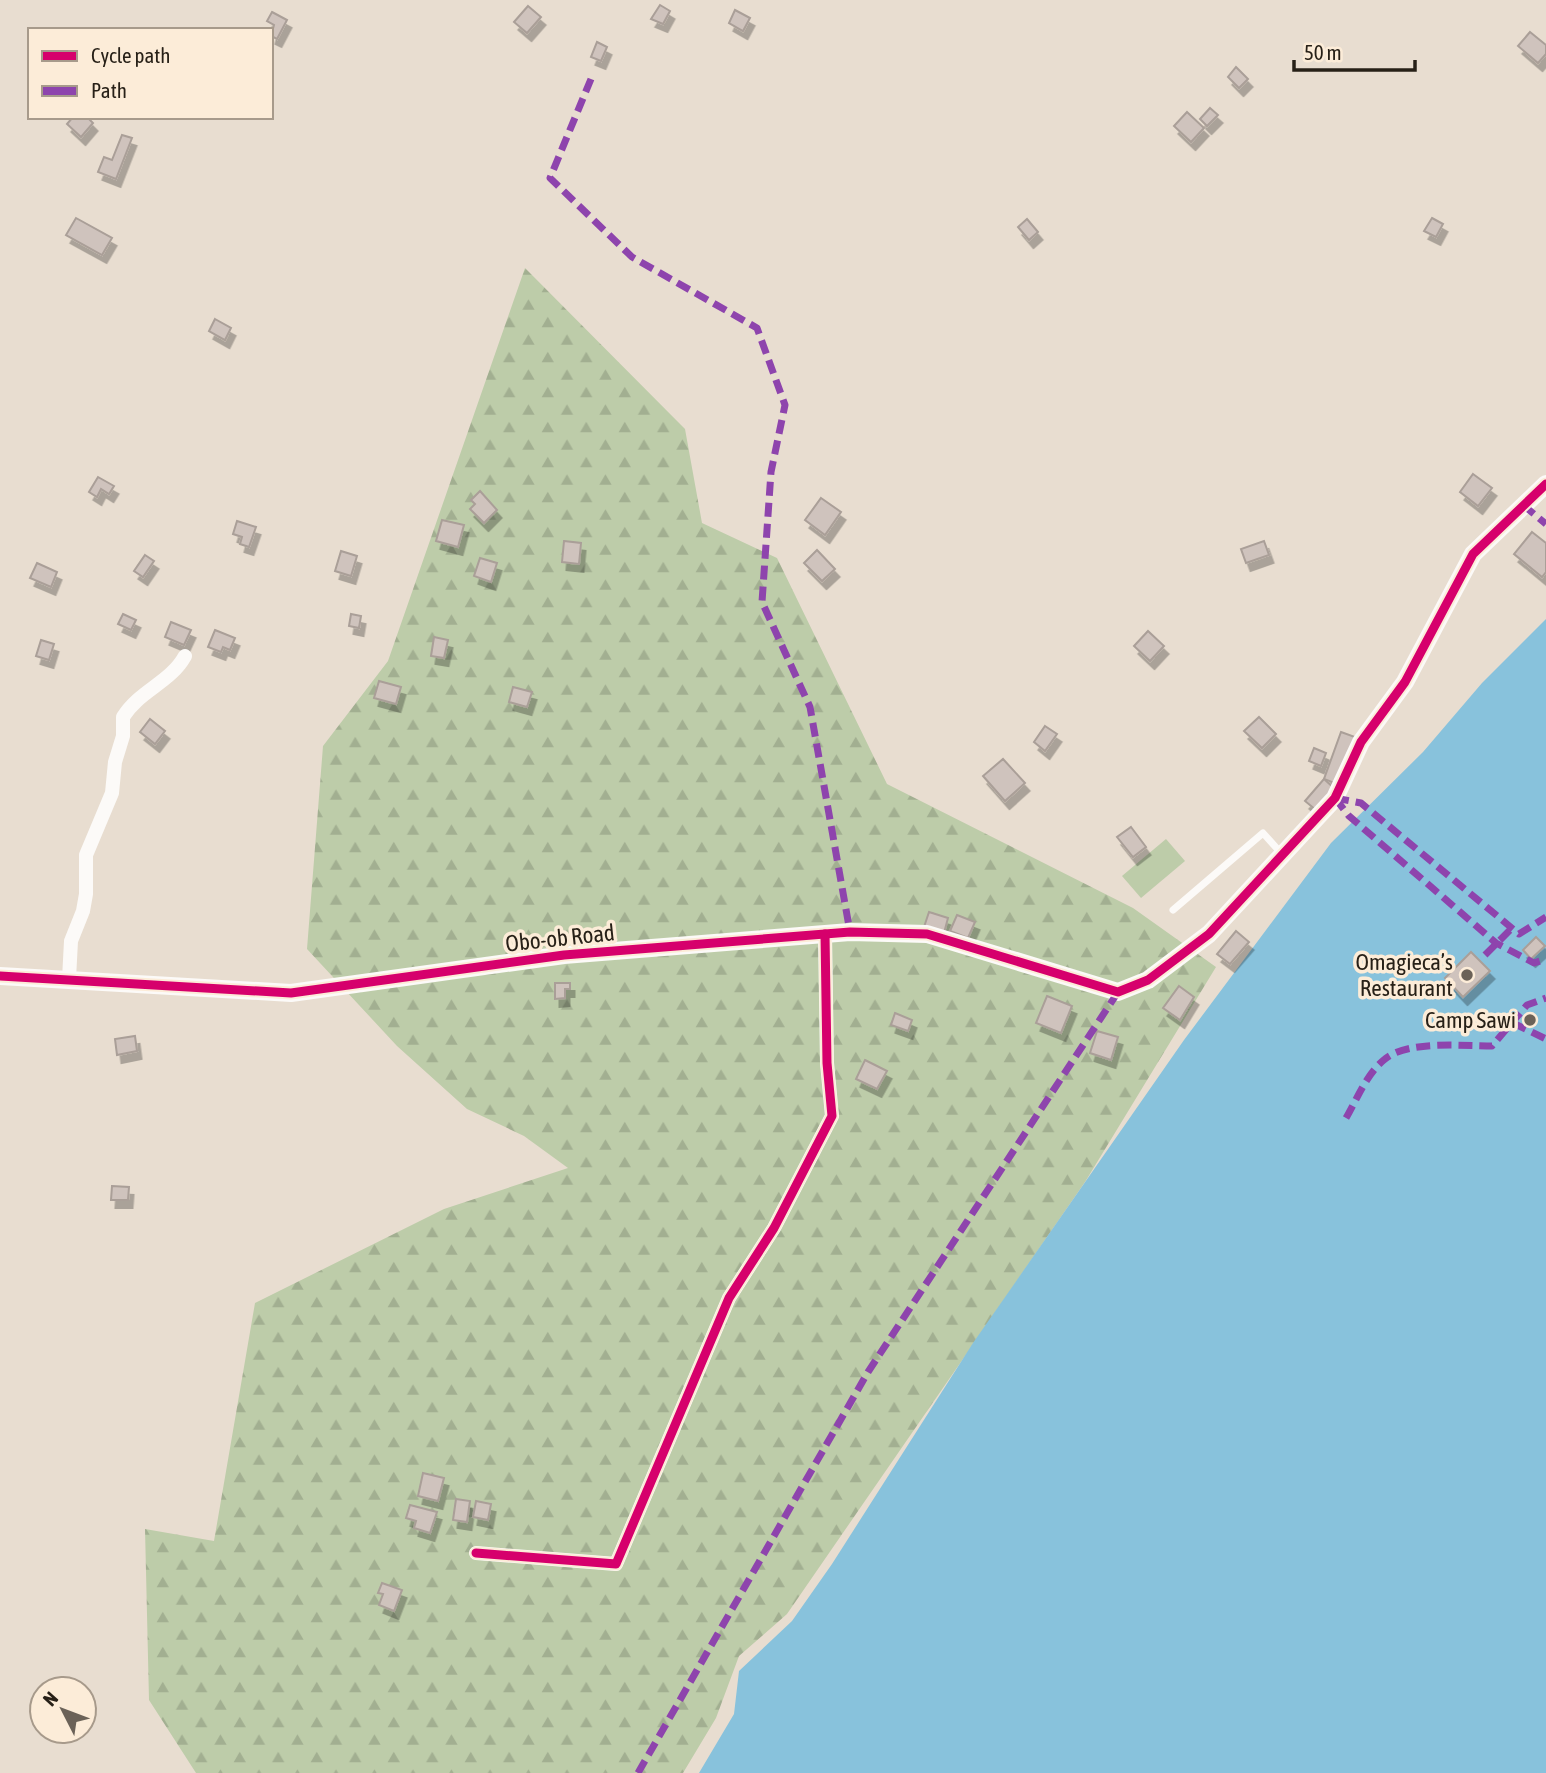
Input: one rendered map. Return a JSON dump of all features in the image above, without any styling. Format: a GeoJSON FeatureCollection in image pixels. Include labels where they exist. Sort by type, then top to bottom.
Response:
{"type":"FeatureCollection","features":[{"type":"Feature","properties":{"kind":"street"},"geometry":{"type":"LineString","coordinates":[[1282,853],[1335,798],[1362,742],[1405,682],[1473,554],[1546,484]]}},
{"type":"Feature","properties":{"kind":"street"},"geometry":{"type":"LineString","coordinates":[[69,979],[71,941],[83,911],[86,894],[86,855],[112,793],[115,762],[123,736],[122,717],[145,691],[179,667],[185,656]]}},
{"type":"Feature","properties":{"kind":"street","name":"Obo-ob Road"},"geometry":{"type":"LineString","coordinates":[[0,976],[291,993],[564,955],[825,934],[928,934],[1118,992],[1148,980],[1209,934],[1282,853]]}},
{"type":"Feature","properties":{"kind":"street"},"geometry":{"type":"LineString","coordinates":[[476,1553],[616,1564],[729,1297],[774,1228],[832,1116],[827,1063],[825,934]]}},
{"type":"Feature","properties":{"kind":"lane"},"geometry":{"type":"LineString","coordinates":[[1173,910],[1263,833],[1282,853]]}},
{"type":"Feature","properties":{"kind":"green space"},"geometry":{"type":"Polygon","coordinates":[[[525,268],[685,429],[702,523],[777,558],[887,784],[1133,908],[1216,967],[1085,1182],[787,1614],[739,1656],[716,1718],[683,1773],[196,1773],[149,1700],[145,1529],[214,1541],[255,1303],[444,1209],[568,1168],[524,1136],[467,1109],[397,1046],[307,949],[323,746],[388,661],[525,268]]]}},
{"type":"Feature","properties":{"kind":"green space"},"geometry":{"type":"Polygon","coordinates":[[[1166,839],[1185,861],[1141,898],[1122,876],[1166,839]]]}},
{"type":"Feature","properties":{"kind":"water"},"geometry":{"type":"Polygon","coordinates":[[[1546,619],[1546,1773],[699,1773],[734,1714],[739,1671],[792,1621],[832,1564],[973,1343],[1184,1040],[1331,843],[1423,752],[1482,683],[1546,619]]]}},
{"type":"Feature","properties":{"kind":"building"},"geometry":{"type":"Polygon","coordinates":[[[660,5],[670,11],[663,24],[651,19],[660,5]]]}},
{"type":"Feature","properties":{"kind":"building"},"geometry":{"type":"Polygon","coordinates":[[[528,6],[541,17],[527,33],[514,22],[528,6]]]}},
{"type":"Feature","properties":{"kind":"building"},"geometry":{"type":"Polygon","coordinates":[[[735,10],[750,18],[743,31],[729,23],[735,10]]]}},
{"type":"Feature","properties":{"kind":"building"},"geometry":{"type":"Polygon","coordinates":[[[272,12],[287,20],[277,39],[273,37],[274,25],[267,21],[272,12]]]}},
{"type":"Feature","properties":{"kind":"building"},"geometry":{"type":"Polygon","coordinates":[[[1530,32],[1546,45],[1546,54],[1538,63],[1518,46],[1530,32]]]}},
{"type":"Feature","properties":{"kind":"building"},"geometry":{"type":"Polygon","coordinates":[[[597,42],[607,47],[601,61],[591,57],[597,42]]]}},
{"type":"Feature","properties":{"kind":"building"},"geometry":{"type":"Polygon","coordinates":[[[1236,67],[1248,79],[1239,88],[1228,77],[1236,67]]]}},
{"type":"Feature","properties":{"kind":"building"},"geometry":{"type":"Polygon","coordinates":[[[1210,108],[1218,115],[1207,126],[1200,119],[1210,108]]]}},
{"type":"Feature","properties":{"kind":"building"},"geometry":{"type":"Polygon","coordinates":[[[1187,112],[1204,128],[1191,142],[1174,126],[1187,112]]]}},
{"type":"Feature","properties":{"kind":"building"},"geometry":{"type":"Polygon","coordinates":[[[71,119],[89,119],[93,123],[81,137],[67,124],[71,119]]]}},
{"type":"Feature","properties":{"kind":"building"},"geometry":{"type":"Polygon","coordinates":[[[122,135],[132,138],[116,179],[98,172],[104,157],[112,160],[122,135]]]}},
{"type":"Feature","properties":{"kind":"building"},"geometry":{"type":"Polygon","coordinates":[[[76,218],[112,238],[102,255],[66,235],[76,218]]]}},
{"type":"Feature","properties":{"kind":"building"},"geometry":{"type":"Polygon","coordinates":[[[1432,218],[1443,224],[1436,237],[1424,231],[1432,218]]]}},
{"type":"Feature","properties":{"kind":"building"},"geometry":{"type":"Polygon","coordinates":[[[1027,219],[1038,232],[1029,240],[1018,227],[1027,219]]]}},
{"type":"Feature","properties":{"kind":"building"},"geometry":{"type":"Polygon","coordinates":[[[215,319],[231,328],[225,340],[209,331],[215,319]]]}},
{"type":"Feature","properties":{"kind":"building"},"geometry":{"type":"Polygon","coordinates":[[[1473,474],[1492,488],[1478,506],[1460,492],[1473,474]]]}},
{"type":"Feature","properties":{"kind":"building"},"geometry":{"type":"Polygon","coordinates":[[[98,477],[114,486],[109,494],[101,489],[97,497],[89,492],[98,477]]]}},
{"type":"Feature","properties":{"kind":"building"},"geometry":{"type":"Polygon","coordinates":[[[480,491],[497,510],[484,523],[470,509],[475,504],[471,500],[480,491]]]}},
{"type":"Feature","properties":{"kind":"building"},"geometry":{"type":"Polygon","coordinates":[[[821,498],[841,512],[825,535],[805,520],[821,498]]]}},
{"type":"Feature","properties":{"kind":"building"},"geometry":{"type":"Polygon","coordinates":[[[442,520],[464,525],[458,547],[436,541],[442,520]]]}},
{"type":"Feature","properties":{"kind":"building"},"geometry":{"type":"Polygon","coordinates":[[[237,521],[256,527],[249,547],[240,544],[242,537],[233,534],[237,521]]]}},
{"type":"Feature","properties":{"kind":"building"},"geometry":{"type":"Polygon","coordinates":[[[1532,532],[1546,543],[1546,572],[1542,577],[1514,554],[1532,532]]]}},
{"type":"Feature","properties":{"kind":"building"},"geometry":{"type":"Polygon","coordinates":[[[564,541],[581,543],[579,564],[562,562],[564,541]]]}},
{"type":"Feature","properties":{"kind":"building"},"geometry":{"type":"Polygon","coordinates":[[[1264,541],[1269,555],[1246,563],[1241,549],[1264,541]]]}},
{"type":"Feature","properties":{"kind":"building"},"geometry":{"type":"Polygon","coordinates":[[[817,550],[835,569],[822,581],[804,563],[817,550]]]}},
{"type":"Feature","properties":{"kind":"building"},"geometry":{"type":"Polygon","coordinates":[[[341,551],[357,556],[351,576],[335,571],[341,551]]]}},
{"type":"Feature","properties":{"kind":"building"},"geometry":{"type":"Polygon","coordinates":[[[145,555],[154,561],[143,577],[134,571],[145,555]]]}},
{"type":"Feature","properties":{"kind":"building"},"geometry":{"type":"Polygon","coordinates":[[[480,558],[497,563],[491,582],[474,576],[480,558]]]}},
{"type":"Feature","properties":{"kind":"building"},"geometry":{"type":"Polygon","coordinates":[[[37,563],[57,572],[51,587],[30,578],[37,563]]]}},
{"type":"Feature","properties":{"kind":"building"},"geometry":{"type":"Polygon","coordinates":[[[123,614],[136,620],[131,630],[118,624],[123,614]]]}},
{"type":"Feature","properties":{"kind":"building"},"geometry":{"type":"Polygon","coordinates":[[[351,614],[361,616],[359,628],[349,626],[351,614]]]}},
{"type":"Feature","properties":{"kind":"building"},"geometry":{"type":"Polygon","coordinates":[[[171,622],[191,630],[184,645],[165,637],[171,622]]]}},
{"type":"Feature","properties":{"kind":"building"},"geometry":{"type":"Polygon","coordinates":[[[215,630],[235,638],[230,650],[223,647],[221,652],[208,647],[215,630]]]}},
{"type":"Feature","properties":{"kind":"building"},"geometry":{"type":"Polygon","coordinates":[[[1148,631],[1164,646],[1150,661],[1134,646],[1148,631]]]}},
{"type":"Feature","properties":{"kind":"building"},"geometry":{"type":"Polygon","coordinates":[[[434,637],[448,640],[444,658],[431,656],[434,637]]]}},
{"type":"Feature","properties":{"kind":"building"},"geometry":{"type":"Polygon","coordinates":[[[41,640],[54,644],[49,660],[36,656],[41,640]]]}},
{"type":"Feature","properties":{"kind":"building"},"geometry":{"type":"Polygon","coordinates":[[[379,681],[401,687],[396,704],[374,698],[379,681]]]}},
{"type":"Feature","properties":{"kind":"building"},"geometry":{"type":"Polygon","coordinates":[[[513,687],[532,692],[527,707],[509,702],[513,687]]]}},
{"type":"Feature","properties":{"kind":"building"},"geometry":{"type":"Polygon","coordinates":[[[1259,717],[1276,734],[1262,748],[1244,731],[1259,717]]]}},
{"type":"Feature","properties":{"kind":"building"},"geometry":{"type":"Polygon","coordinates":[[[150,719],[165,731],[155,744],[140,732],[150,719]]]}},
{"type":"Feature","properties":{"kind":"building"},"geometry":{"type":"Polygon","coordinates":[[[1045,726],[1057,734],[1045,751],[1034,742],[1045,726]]]}},
{"type":"Feature","properties":{"kind":"building"},"geometry":{"type":"Polygon","coordinates":[[[1341,732],[1355,737],[1337,784],[1324,779],[1341,732]]]}},
{"type":"Feature","properties":{"kind":"building"},"geometry":{"type":"Polygon","coordinates":[[[1314,748],[1326,753],[1321,766],[1309,761],[1314,748]]]}},
{"type":"Feature","properties":{"kind":"building"},"geometry":{"type":"Polygon","coordinates":[[[1003,759],[1025,783],[1005,801],[983,776],[1003,759]]]}},
{"type":"Feature","properties":{"kind":"building"},"geometry":{"type":"Polygon","coordinates":[[[1324,779],[1335,789],[1316,810],[1305,801],[1324,779]]]}},
{"type":"Feature","properties":{"kind":"building"},"geometry":{"type":"Polygon","coordinates":[[[1131,827],[1146,847],[1133,857],[1117,837],[1131,827]]]}},
{"type":"Feature","properties":{"kind":"building"},"geometry":{"type":"Polygon","coordinates":[[[929,912],[948,918],[944,933],[924,927],[929,912]]]}},
{"type":"Feature","properties":{"kind":"building"},"geometry":{"type":"Polygon","coordinates":[[[957,915],[975,922],[968,938],[950,931],[957,915]]]}},
{"type":"Feature","properties":{"kind":"building"},"geometry":{"type":"Polygon","coordinates":[[[1236,931],[1249,942],[1230,964],[1217,954],[1236,931]]]}},
{"type":"Feature","properties":{"kind":"building"},"geometry":{"type":"Polygon","coordinates":[[[1536,937],[1545,946],[1531,959],[1523,950],[1536,937]]]}},
{"type":"Feature","properties":{"kind":"building","name":"Omagieca’s Restaurant"},"geometry":{"type":"Polygon","coordinates":[[[1471,952],[1490,971],[1463,997],[1445,978],[1471,952]]]}},
{"type":"Feature","properties":{"kind":"building"},"geometry":{"type":"Polygon","coordinates":[[[555,983],[570,983],[570,989],[565,989],[565,998],[555,999],[555,983]]]}},
{"type":"Feature","properties":{"kind":"building"},"geometry":{"type":"Polygon","coordinates":[[[1179,986],[1194,997],[1180,1020],[1163,1008],[1179,986]]]}},
{"type":"Feature","properties":{"kind":"building"},"geometry":{"type":"Polygon","coordinates":[[[1047,996],[1072,1006],[1061,1033],[1036,1023],[1047,996]]]}},
{"type":"Feature","properties":{"kind":"building"},"geometry":{"type":"Polygon","coordinates":[[[895,1013],[912,1020],[908,1031],[891,1025],[895,1013]]]}},
{"type":"Feature","properties":{"kind":"building"},"geometry":{"type":"Polygon","coordinates":[[[1097,1031],[1118,1037],[1111,1060],[1090,1053],[1097,1031]]]}},
{"type":"Feature","properties":{"kind":"building"},"geometry":{"type":"Polygon","coordinates":[[[135,1036],[137,1051],[117,1055],[115,1039],[135,1036]]]}},
{"type":"Feature","properties":{"kind":"building"},"geometry":{"type":"Polygon","coordinates":[[[865,1060],[887,1071],[877,1089],[856,1079],[865,1060]]]}},
{"type":"Feature","properties":{"kind":"building"},"geometry":{"type":"Polygon","coordinates":[[[112,1186],[129,1187],[128,1200],[111,1200],[112,1186]]]}},
{"type":"Feature","properties":{"kind":"building"},"geometry":{"type":"Polygon","coordinates":[[[423,1473],[444,1478],[438,1501],[418,1496],[423,1473]]]}},
{"type":"Feature","properties":{"kind":"building"},"geometry":{"type":"Polygon","coordinates":[[[456,1499],[470,1501],[467,1522],[453,1520],[456,1499]]]}},
{"type":"Feature","properties":{"kind":"building"},"geometry":{"type":"Polygon","coordinates":[[[476,1501],[491,1504],[488,1520],[473,1517],[476,1501]]]}},
{"type":"Feature","properties":{"kind":"building"},"geometry":{"type":"Polygon","coordinates":[[[410,1505],[437,1512],[430,1533],[414,1528],[416,1521],[406,1518],[410,1505]]]}},
{"type":"Feature","properties":{"kind":"building"},"geometry":{"type":"Polygon","coordinates":[[[382,1583],[402,1590],[394,1611],[379,1605],[383,1594],[378,1593],[382,1583]]]}},
{"type":"Feature","properties":{"kind":"marked path"},"geometry":{"type":"LineString","coordinates":[[591,79],[550,178],[632,257],[757,328],[785,405],[771,472],[762,602],[810,707],[850,932]]}},
{"type":"Feature","properties":{"kind":"marked path"},"geometry":{"type":"LineString","coordinates":[[1523,505],[1546,524]]}},
{"type":"Feature","properties":{"kind":"marked path"},"geometry":{"type":"LineString","coordinates":[[1335,798],[1349,816],[1496,943],[1534,963],[1546,959]]}},
{"type":"Feature","properties":{"kind":"marked path"},"geometry":{"type":"LineString","coordinates":[[1335,798],[1361,803],[1519,934],[1546,917]]}},
{"type":"Feature","properties":{"kind":"marked path"},"geometry":{"type":"LineString","coordinates":[[1485,955],[1513,927]]}},
{"type":"Feature","properties":{"kind":"marked path"},"geometry":{"type":"LineString","coordinates":[[638,1773],[868,1372],[1118,992]]}},
{"type":"Feature","properties":{"kind":"marked path"},"geometry":{"type":"LineString","coordinates":[[1346,1118],[1368,1079],[1385,1059],[1407,1049],[1422,1047],[1492,1046],[1527,1005],[1546,998]]}},
{"type":"Feature","properties":{"kind":"marked path"},"geometry":{"type":"LineString","coordinates":[[1513,1023],[1546,1039]]}},
{"type":"Feature","properties":{"kind":"cycle path"},"geometry":{"type":"LineString","coordinates":[[0,976],[291,993],[564,955],[850,932],[927,934],[1118,992],[1148,980],[1209,934],[1335,798],[1361,742],[1405,682],[1473,554],[1546,484]]}},
{"type":"Feature","properties":{"kind":"cycle path"},"geometry":{"type":"LineString","coordinates":[[476,1553],[616,1564],[729,1298],[774,1228],[832,1116],[827,1063],[825,934]]}},
{"type":"Feature","properties":{"kind":"place","name":"Omagieca’s Restaurant"},"geometry":{"type":"Point","coordinates":[1467,975]}},
{"type":"Feature","properties":{"kind":"place","name":"Camp Sawi"},"geometry":{"type":"Point","coordinates":[1530,1020]}}]}
